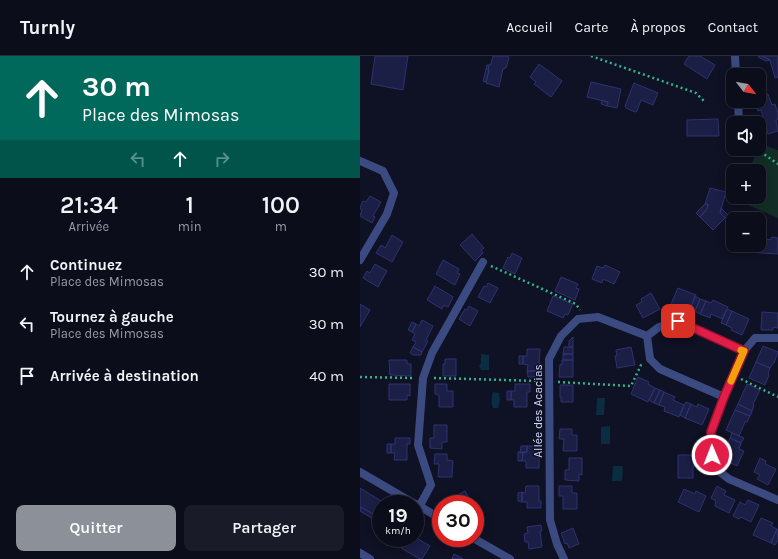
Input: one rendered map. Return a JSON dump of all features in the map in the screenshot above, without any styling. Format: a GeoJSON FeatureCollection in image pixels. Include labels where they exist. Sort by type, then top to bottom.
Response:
{"type":"FeatureCollection","features":[{"type":"Feature","properties":{"kind":"street"},"geometry":{"type":"LineString","coordinates":[[735,56],[736,68]]}},
{"type":"Feature","properties":{"kind":"street"},"geometry":{"type":"LineString","coordinates":[[360,161],[382,171],[394,193],[387,214],[360,260]]}},
{"type":"Feature","properties":{"kind":"street"},"geometry":{"type":"LineString","coordinates":[[424,495],[431,485],[418,445],[423,378],[432,353],[483,262]]}},
{"type":"Feature","properties":{"kind":"street","name":"Allée des Acacias"},"geometry":{"type":"LineString","coordinates":[[564,559],[557,544],[550,520],[549,359],[561,336],[578,319],[598,317],[647,336]]}},
{"type":"Feature","properties":{"kind":"street"},"geometry":{"type":"LineString","coordinates":[[724,397],[660,369],[650,359],[647,336],[659,327],[678,321],[744,351]]}},
{"type":"Feature","properties":{"kind":"street"},"geometry":{"type":"LineString","coordinates":[[778,338],[756,338],[744,351],[711,432],[712,466],[729,479],[778,500]]}},
{"type":"Feature","properties":{"kind":"street"},"geometry":{"type":"LineString","coordinates":[[360,472],[399,495]]}},
{"type":"Feature","properties":{"kind":"street"},"geometry":{"type":"LineString","coordinates":[[484,544],[510,559]]}},
{"type":"Feature","properties":{"kind":"street"},"geometry":{"type":"LineString","coordinates":[[360,553],[370,559]]}},
{"type":"Feature","properties":{"kind":"path"},"geometry":{"type":"LineString","coordinates":[[591,56],[696,93],[704,101]]}},
{"type":"Feature","properties":{"kind":"path"},"geometry":{"type":"LineString","coordinates":[[766,156],[778,164]]}},
{"type":"Feature","properties":{"kind":"path"},"geometry":{"type":"LineString","coordinates":[[500,271],[576,304]]}},
{"type":"Feature","properties":{"kind":"path"},"geometry":{"type":"LineString","coordinates":[[549,381],[630,386],[641,365],[650,359]]}},
{"type":"Feature","properties":{"kind":"path"},"geometry":{"type":"LineString","coordinates":[[734,375],[778,397]]}},
{"type":"Feature","properties":{"kind":"path"},"geometry":{"type":"LineString","coordinates":[[360,377],[400,378]]}},
{"type":"Feature","properties":{"kind":"path"},"geometry":{"type":"LineString","coordinates":[[441,378],[526,380]]}},
{"type":"Feature","properties":{"kind":"green space"},"geometry":{"type":"Polygon","coordinates":[[[766,146],[778,150],[778,218],[746,204],[766,204],[766,164],[751,164],[755,156],[766,156],[766,146]]]}},
{"type":"Feature","properties":{"kind":"water"},"geometry":{"type":"Polygon","coordinates":[[[481,354],[489,355],[489,370],[481,370],[479,366],[481,363],[481,354]]]}},
{"type":"Feature","properties":{"kind":"water"},"geometry":{"type":"Polygon","coordinates":[[[493,392],[499,393],[500,400],[498,408],[493,408],[492,406],[493,392]]]}},
{"type":"Feature","properties":{"kind":"water"},"geometry":{"type":"Polygon","coordinates":[[[597,398],[605,398],[604,415],[596,415],[597,398]]]}},
{"type":"Feature","properties":{"kind":"water"},"geometry":{"type":"Polygon","coordinates":[[[610,426],[610,444],[601,444],[601,427],[610,426]]]}},
{"type":"Feature","properties":{"kind":"water"},"geometry":{"type":"Polygon","coordinates":[[[613,466],[623,466],[622,481],[612,481],[613,466]]]}},
{"type":"Feature","properties":{"kind":"building"},"geometry":{"type":"Polygon","coordinates":[[[375,56],[408,56],[403,90],[371,84],[375,56]]]}},
{"type":"Feature","properties":{"kind":"building"},"geometry":{"type":"Polygon","coordinates":[[[493,56],[508,56],[509,58],[506,68],[503,69],[499,87],[486,83],[489,65],[491,64],[493,56]]]}},
{"type":"Feature","properties":{"kind":"building"},"geometry":{"type":"Polygon","coordinates":[[[689,56],[700,56],[715,65],[707,79],[684,64],[689,56]]]}},
{"type":"Feature","properties":{"kind":"building"},"geometry":{"type":"Polygon","coordinates":[[[759,56],[770,60],[766,61],[758,57],[759,56]]]}},
{"type":"Feature","properties":{"kind":"building"},"geometry":{"type":"Polygon","coordinates":[[[762,56],[778,56],[778,77],[775,78],[770,60],[762,56]]]}},
{"type":"Feature","properties":{"kind":"building"},"geometry":{"type":"Polygon","coordinates":[[[539,64],[562,81],[551,97],[534,84],[536,82],[530,77],[539,64]]]}},
{"type":"Feature","properties":{"kind":"building"},"geometry":{"type":"Polygon","coordinates":[[[487,65],[489,65],[489,70],[486,82],[483,81],[487,65]]]}},
{"type":"Feature","properties":{"kind":"building"},"geometry":{"type":"Polygon","coordinates":[[[591,82],[621,89],[617,108],[607,106],[608,102],[587,97],[591,82]]]}},
{"type":"Feature","properties":{"kind":"building"},"geometry":{"type":"Polygon","coordinates":[[[634,83],[658,93],[653,105],[641,100],[637,111],[635,112],[626,108],[625,106],[634,83]]]}},
{"type":"Feature","properties":{"kind":"building"},"geometry":{"type":"Polygon","coordinates":[[[768,94],[772,105],[775,104],[778,113],[778,119],[776,120],[778,131],[768,134],[766,127],[766,116],[763,116],[761,110],[758,111],[757,108],[766,108],[766,95],[768,94]]]}},
{"type":"Feature","properties":{"kind":"building"},"geometry":{"type":"Polygon","coordinates":[[[602,100],[608,102],[607,106],[601,104],[602,100]]]}},
{"type":"Feature","properties":{"kind":"building"},"geometry":{"type":"Polygon","coordinates":[[[718,119],[719,136],[687,136],[687,120],[718,119]]]}},
{"type":"Feature","properties":{"kind":"building"},"geometry":{"type":"Polygon","coordinates":[[[710,188],[726,192],[720,213],[725,218],[713,230],[700,217],[707,209],[708,204],[705,204],[710,188]]]}},
{"type":"Feature","properties":{"kind":"building"},"geometry":{"type":"Polygon","coordinates":[[[370,196],[381,202],[373,216],[375,217],[372,223],[360,216],[362,210],[360,207],[363,201],[366,202],[370,196]]]}},
{"type":"Feature","properties":{"kind":"building"},"geometry":{"type":"Polygon","coordinates":[[[705,204],[708,204],[707,209],[700,217],[696,213],[705,204]]]}},
{"type":"Feature","properties":{"kind":"building"},"geometry":{"type":"Polygon","coordinates":[[[721,208],[726,213],[726,217],[725,218],[720,213],[721,208]]]}},
{"type":"Feature","properties":{"kind":"building"},"geometry":{"type":"Polygon","coordinates":[[[472,234],[484,248],[481,250],[483,253],[475,261],[460,245],[472,234]]]}},
{"type":"Feature","properties":{"kind":"building"},"geometry":{"type":"Polygon","coordinates":[[[392,235],[403,242],[392,262],[376,253],[381,245],[385,248],[392,235]]]}},
{"type":"Feature","properties":{"kind":"building"},"geometry":{"type":"Polygon","coordinates":[[[772,237],[778,238],[778,254],[761,253],[766,252],[766,239],[770,240],[772,237]]]}},
{"type":"Feature","properties":{"kind":"building"},"geometry":{"type":"Polygon","coordinates":[[[512,253],[522,258],[515,274],[503,268],[508,257],[510,258],[512,253]]]}},
{"type":"Feature","properties":{"kind":"building"},"geometry":{"type":"Polygon","coordinates":[[[443,260],[459,269],[457,273],[460,274],[455,285],[436,274],[443,260]]]}},
{"type":"Feature","properties":{"kind":"building"},"geometry":{"type":"Polygon","coordinates":[[[375,264],[387,271],[378,287],[363,278],[367,271],[370,273],[375,264]]]}},
{"type":"Feature","properties":{"kind":"building"},"geometry":{"type":"Polygon","coordinates":[[[605,265],[620,272],[614,284],[603,279],[602,283],[592,279],[597,266],[603,268],[605,265]]]}},
{"type":"Feature","properties":{"kind":"building"},"geometry":{"type":"Polygon","coordinates":[[[561,277],[578,284],[576,288],[579,289],[575,300],[555,291],[561,277]]]}},
{"type":"Feature","properties":{"kind":"building"},"geometry":{"type":"Polygon","coordinates":[[[488,283],[498,288],[490,303],[478,297],[484,286],[486,287],[488,283]]]}},
{"type":"Feature","properties":{"kind":"building"},"geometry":{"type":"Polygon","coordinates":[[[435,286],[453,297],[448,307],[444,305],[442,309],[427,300],[435,286]]]}},
{"type":"Feature","properties":{"kind":"building"},"geometry":{"type":"Polygon","coordinates":[[[678,288],[696,295],[690,309],[683,306],[682,309],[671,304],[678,288]]]}},
{"type":"Feature","properties":{"kind":"building"},"geometry":{"type":"Polygon","coordinates":[[[651,293],[660,309],[643,318],[636,305],[642,302],[641,299],[651,293]]]}},
{"type":"Feature","properties":{"kind":"building"},"geometry":{"type":"Polygon","coordinates":[[[553,296],[573,304],[568,315],[565,314],[563,318],[547,311],[553,296]]]}},
{"type":"Feature","properties":{"kind":"building"},"geometry":{"type":"Polygon","coordinates":[[[695,296],[700,299],[695,311],[690,309],[695,296]]]}},
{"type":"Feature","properties":{"kind":"building"},"geometry":{"type":"Polygon","coordinates":[[[700,299],[706,301],[700,314],[695,311],[700,299]]]}},
{"type":"Feature","properties":{"kind":"building"},"geometry":{"type":"Polygon","coordinates":[[[713,300],[728,307],[722,319],[711,314],[710,318],[700,314],[706,301],[711,303],[713,300]]]}},
{"type":"Feature","properties":{"kind":"building"},"geometry":{"type":"Polygon","coordinates":[[[360,304],[370,310],[360,327],[360,304]]]}},
{"type":"Feature","properties":{"kind":"building"},"geometry":{"type":"Polygon","coordinates":[[[469,306],[478,311],[470,326],[459,319],[465,309],[467,310],[469,306]]]}},
{"type":"Feature","properties":{"kind":"building"},"geometry":{"type":"Polygon","coordinates":[[[727,309],[732,311],[726,325],[721,323],[727,309]]]}},
{"type":"Feature","properties":{"kind":"building"},"geometry":{"type":"Polygon","coordinates":[[[732,311],[749,319],[742,335],[731,330],[732,328],[726,325],[732,311]]]}},
{"type":"Feature","properties":{"kind":"building"},"geometry":{"type":"Polygon","coordinates":[[[762,312],[778,313],[778,328],[773,327],[773,330],[761,330],[762,312]]]}},
{"type":"Feature","properties":{"kind":"building"},"geometry":{"type":"Polygon","coordinates":[[[422,320],[433,326],[426,340],[428,341],[422,352],[413,347],[416,342],[412,340],[415,334],[412,332],[416,324],[419,326],[422,320]]]}},
{"type":"Feature","properties":{"kind":"building"},"geometry":{"type":"Polygon","coordinates":[[[412,322],[416,324],[412,332],[408,330],[412,322]]]}},
{"type":"Feature","properties":{"kind":"building"},"geometry":{"type":"Polygon","coordinates":[[[573,337],[573,347],[569,347],[569,341],[573,337]]]}},
{"type":"Feature","properties":{"kind":"building"},"geometry":{"type":"Polygon","coordinates":[[[763,346],[778,352],[774,363],[770,368],[756,362],[763,346]]]}},
{"type":"Feature","properties":{"kind":"building"},"geometry":{"type":"Polygon","coordinates":[[[413,347],[422,352],[421,355],[413,355],[410,353],[413,347]]]}},
{"type":"Feature","properties":{"kind":"building"},"geometry":{"type":"Polygon","coordinates":[[[564,347],[573,347],[573,354],[563,354],[564,347]]]}},
{"type":"Feature","properties":{"kind":"building"},"geometry":{"type":"Polygon","coordinates":[[[631,347],[635,365],[617,368],[615,356],[617,356],[616,350],[631,347]]]}},
{"type":"Feature","properties":{"kind":"building"},"geometry":{"type":"Polygon","coordinates":[[[527,349],[540,349],[539,364],[542,364],[542,371],[527,371],[528,365],[523,364],[523,356],[527,356],[527,349]]]}},
{"type":"Feature","properties":{"kind":"building"},"geometry":{"type":"Polygon","coordinates":[[[563,354],[573,354],[573,360],[563,360],[563,354]]]}},
{"type":"Feature","properties":{"kind":"building"},"geometry":{"type":"Polygon","coordinates":[[[519,356],[523,356],[523,364],[519,364],[519,356]]]}},
{"type":"Feature","properties":{"kind":"building"},"geometry":{"type":"Polygon","coordinates":[[[445,359],[456,359],[456,376],[443,376],[443,364],[445,364],[445,359]]]}},
{"type":"Feature","properties":{"kind":"building"},"geometry":{"type":"Polygon","coordinates":[[[389,360],[407,360],[407,364],[411,364],[411,376],[390,375],[389,360]]]}},
{"type":"Feature","properties":{"kind":"building"},"geometry":{"type":"Polygon","coordinates":[[[562,360],[573,360],[573,377],[559,377],[560,364],[562,365],[562,360]]]}},
{"type":"Feature","properties":{"kind":"building"},"geometry":{"type":"Polygon","coordinates":[[[756,362],[770,368],[765,385],[749,378],[756,362]]]}},
{"type":"Feature","properties":{"kind":"building"},"geometry":{"type":"Polygon","coordinates":[[[527,371],[542,371],[542,377],[528,377],[527,371]]]}},
{"type":"Feature","properties":{"kind":"building"},"geometry":{"type":"Polygon","coordinates":[[[638,377],[649,382],[648,384],[655,388],[648,402],[631,394],[638,377]]]}},
{"type":"Feature","properties":{"kind":"building"},"geometry":{"type":"Polygon","coordinates":[[[389,384],[410,384],[410,396],[407,395],[407,400],[389,400],[389,384]]]}},
{"type":"Feature","properties":{"kind":"building"},"geometry":{"type":"Polygon","coordinates":[[[435,384],[447,384],[447,391],[453,391],[453,407],[439,407],[439,395],[435,394],[435,384]]]}},
{"type":"Feature","properties":{"kind":"building"},"geometry":{"type":"Polygon","coordinates":[[[515,384],[530,384],[530,392],[527,392],[527,407],[514,407],[514,400],[511,400],[511,391],[515,391],[515,384]]]}},
{"type":"Feature","properties":{"kind":"building"},"geometry":{"type":"Polygon","coordinates":[[[747,384],[760,390],[753,404],[752,411],[738,404],[747,384]]]}},
{"type":"Feature","properties":{"kind":"building"},"geometry":{"type":"Polygon","coordinates":[[[560,385],[573,385],[573,402],[561,402],[560,385]]]}},
{"type":"Feature","properties":{"kind":"building"},"geometry":{"type":"Polygon","coordinates":[[[655,388],[660,390],[654,403],[649,400],[655,388]]]}},
{"type":"Feature","properties":{"kind":"building"},"geometry":{"type":"Polygon","coordinates":[[[660,390],[664,392],[659,405],[654,403],[660,390]]]}},
{"type":"Feature","properties":{"kind":"building"},"geometry":{"type":"Polygon","coordinates":[[[507,391],[511,391],[511,400],[507,400],[507,391]]]}},
{"type":"Feature","properties":{"kind":"building"},"geometry":{"type":"Polygon","coordinates":[[[664,392],[675,397],[673,400],[684,405],[679,417],[664,411],[665,407],[659,405],[664,392]]]}},
{"type":"Feature","properties":{"kind":"building"},"geometry":{"type":"Polygon","coordinates":[[[686,402],[691,404],[685,418],[680,415],[686,402]]]}},
{"type":"Feature","properties":{"kind":"building"},"geometry":{"type":"Polygon","coordinates":[[[691,404],[697,407],[698,404],[709,409],[702,425],[685,418],[691,404]]]}},
{"type":"Feature","properties":{"kind":"building"},"geometry":{"type":"Polygon","coordinates":[[[738,404],[752,411],[750,416],[735,410],[738,404]]]}},
{"type":"Feature","properties":{"kind":"building"},"geometry":{"type":"Polygon","coordinates":[[[735,410],[750,416],[747,422],[745,422],[739,436],[726,430],[735,410]]]}},
{"type":"Feature","properties":{"kind":"building"},"geometry":{"type":"Polygon","coordinates":[[[434,425],[447,425],[447,442],[442,442],[442,449],[430,448],[430,438],[434,438],[434,425]]]}},
{"type":"Feature","properties":{"kind":"building"},"geometry":{"type":"Polygon","coordinates":[[[560,429],[572,429],[572,435],[577,435],[577,451],[563,451],[564,439],[559,439],[560,429]]]}},
{"type":"Feature","properties":{"kind":"building"},"geometry":{"type":"Polygon","coordinates":[[[732,433],[744,438],[741,443],[730,438],[732,433]]]}},
{"type":"Feature","properties":{"kind":"building"},"geometry":{"type":"Polygon","coordinates":[[[395,438],[410,438],[410,444],[407,444],[407,460],[394,460],[395,453],[391,453],[391,444],[395,444],[395,438]]]}},
{"type":"Feature","properties":{"kind":"building"},"geometry":{"type":"Polygon","coordinates":[[[730,438],[741,443],[739,449],[744,451],[737,466],[724,460],[730,449],[726,447],[730,438]]]}},
{"type":"Feature","properties":{"kind":"building"},"geometry":{"type":"Polygon","coordinates":[[[387,444],[391,444],[391,453],[387,453],[387,444]]]}},
{"type":"Feature","properties":{"kind":"building"},"geometry":{"type":"Polygon","coordinates":[[[521,446],[527,446],[527,452],[520,453],[521,446]]]}},
{"type":"Feature","properties":{"kind":"building"},"geometry":{"type":"Polygon","coordinates":[[[527,446],[541,446],[541,453],[539,453],[539,468],[526,468],[526,461],[522,461],[523,452],[527,452],[527,446]]]}},
{"type":"Feature","properties":{"kind":"building"},"geometry":{"type":"Polygon","coordinates":[[[706,447],[706,455],[698,455],[698,448],[706,447]]]}},
{"type":"Feature","properties":{"kind":"building"},"geometry":{"type":"Polygon","coordinates":[[[518,452],[523,452],[522,461],[518,461],[518,452]]]}},
{"type":"Feature","properties":{"kind":"building"},"geometry":{"type":"Polygon","coordinates":[[[435,454],[447,454],[447,460],[453,461],[452,477],[438,477],[439,464],[434,464],[435,454]]]}},
{"type":"Feature","properties":{"kind":"building"},"geometry":{"type":"Polygon","coordinates":[[[678,455],[696,455],[696,466],[693,466],[693,478],[678,478],[678,455]]]}},
{"type":"Feature","properties":{"kind":"building"},"geometry":{"type":"Polygon","coordinates":[[[569,458],[582,458],[582,475],[579,474],[579,481],[565,480],[565,470],[569,470],[569,458]]]}},
{"type":"Feature","properties":{"kind":"building"},"geometry":{"type":"Polygon","coordinates":[[[760,458],[766,461],[765,464],[776,469],[768,485],[757,479],[760,475],[754,472],[760,458]]]}},
{"type":"Feature","properties":{"kind":"building"},"geometry":{"type":"Polygon","coordinates":[[[526,486],[539,486],[539,501],[541,501],[541,508],[527,508],[527,502],[522,502],[522,492],[525,493],[526,486]]]}},
{"type":"Feature","properties":{"kind":"building"},"geometry":{"type":"Polygon","coordinates":[[[559,486],[572,486],[572,493],[577,493],[577,509],[563,509],[563,496],[559,496],[559,486]]]}},
{"type":"Feature","properties":{"kind":"building"},"geometry":{"type":"Polygon","coordinates":[[[717,486],[726,491],[724,495],[735,500],[729,513],[715,506],[716,501],[711,498],[717,486]]]}},
{"type":"Feature","properties":{"kind":"building"},"geometry":{"type":"Polygon","coordinates":[[[360,488],[372,495],[372,513],[361,507],[360,508],[360,488]]]}},
{"type":"Feature","properties":{"kind":"building"},"geometry":{"type":"Polygon","coordinates":[[[684,489],[695,494],[696,491],[706,496],[699,512],[678,502],[684,489]]]}},
{"type":"Feature","properties":{"kind":"building"},"geometry":{"type":"Polygon","coordinates":[[[465,491],[467,495],[458,495],[465,491]]]}},
{"type":"Feature","properties":{"kind":"building"},"geometry":{"type":"Polygon","coordinates":[[[522,492],[522,502],[518,501],[518,493],[522,492]]]}},
{"type":"Feature","properties":{"kind":"building"},"geometry":{"type":"Polygon","coordinates":[[[748,500],[759,505],[751,522],[741,517],[739,519],[733,516],[740,502],[745,505],[748,500]]]}},
{"type":"Feature","properties":{"kind":"building"},"geometry":{"type":"Polygon","coordinates":[[[361,507],[372,513],[372,518],[360,511],[361,507]]]}},
{"type":"Feature","properties":{"kind":"building"},"geometry":{"type":"Polygon","coordinates":[[[761,518],[773,523],[771,526],[777,529],[771,543],[753,535],[761,518]]]}},
{"type":"Feature","properties":{"kind":"building"},"geometry":{"type":"Polygon","coordinates":[[[541,525],[542,531],[540,531],[542,547],[529,549],[528,542],[525,542],[524,534],[528,533],[527,527],[541,525]]]}},
{"type":"Feature","properties":{"kind":"building"},"geometry":{"type":"Polygon","coordinates":[[[573,528],[579,544],[569,548],[567,543],[565,544],[561,533],[573,528]]]}},
{"type":"Feature","properties":{"kind":"building"},"geometry":{"type":"Polygon","coordinates":[[[777,529],[778,540],[775,545],[771,543],[777,529]]]}},
{"type":"Feature","properties":{"kind":"building"},"geometry":{"type":"Polygon","coordinates":[[[424,542],[430,546],[422,559],[401,548],[424,547],[424,542]]]}},
{"type":"Feature","properties":{"kind":"building"},"geometry":{"type":"Polygon","coordinates":[[[454,554],[462,558],[462,559],[452,559],[454,554]]]}},
{"type":"Feature","properties":{"kind":"slow traffic"},"geometry":{"type":"LineString","coordinates":[[731,381],[744,351],[741,350]]}},
{"type":"Feature","properties":{"kind":"route"},"geometry":{"type":"LineString","coordinates":[[678,321],[744,351],[711,432],[712,455]]}}]}
